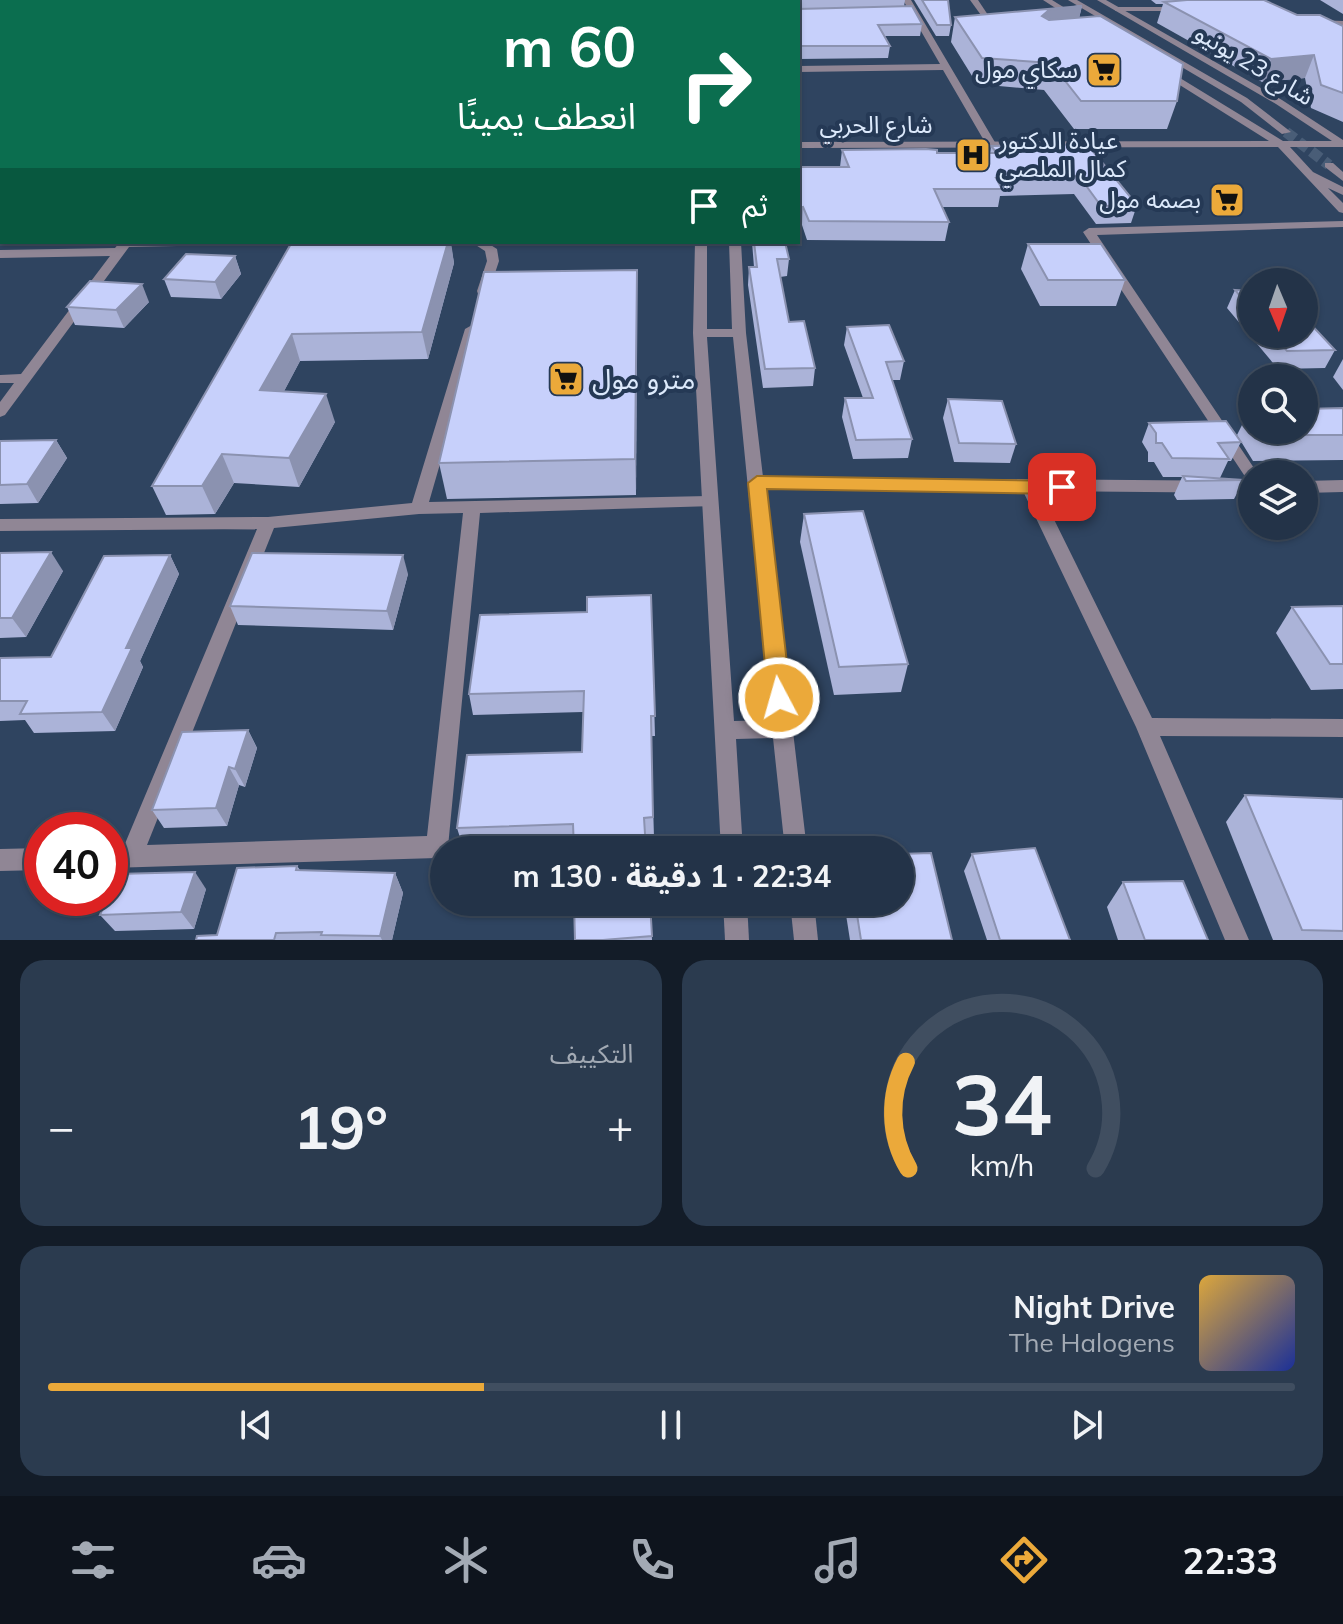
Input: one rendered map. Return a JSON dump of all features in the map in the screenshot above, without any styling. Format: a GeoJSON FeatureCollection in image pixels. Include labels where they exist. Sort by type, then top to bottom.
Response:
{"type":"FeatureCollection","features":[{"type":"Feature","properties":{"kind":"street"},"geometry":{"type":"LineString","coordinates":[[907,0],[991,144]]}},
{"type":"Feature","properties":{"kind":"street"},"geometry":{"type":"LineString","coordinates":[[974,0],[998,33]]}},
{"type":"Feature","properties":{"kind":"street"},"geometry":{"type":"LineString","coordinates":[[1047,0],[1082,21]]}},
{"type":"Feature","properties":{"kind":"street"},"geometry":{"type":"LineString","coordinates":[[1072,0],[1244,100],[1286,132]]}},
{"type":"Feature","properties":{"kind":"street","name":"شارع 23 يونيو"},"geometry":{"type":"LineString","coordinates":[[1101,0],[1279,102],[1343,144]]}},
{"type":"Feature","properties":{"kind":"street"},"geometry":{"type":"LineString","coordinates":[[1118,9],[1192,9]]}},
{"type":"Feature","properties":{"kind":"street"},"geometry":{"type":"LineString","coordinates":[[900,13],[915,13]]}},
{"type":"Feature","properties":{"kind":"street"},"geometry":{"type":"LineString","coordinates":[[1318,34],[1306,25],[1343,23]]}},
{"type":"Feature","properties":{"kind":"street"},"geometry":{"type":"LineString","coordinates":[[1143,39],[1189,55],[1251,92],[1279,102]]}},
{"type":"Feature","properties":{"kind":"street"},"geometry":{"type":"LineString","coordinates":[[1143,39],[1157,58],[1221,98],[1223,106]]}},
{"type":"Feature","properties":{"kind":"street","name":"شارع 23 يونيو"},"geometry":{"type":"LineString","coordinates":[[1155,65],[1282,145],[1343,210]]}},
{"type":"Feature","properties":{"kind":"street"},"geometry":{"type":"LineString","coordinates":[[800,69],[947,67]]}},
{"type":"Feature","properties":{"kind":"street","name":"شارع الحربي"},"geometry":{"type":"LineString","coordinates":[[800,145],[1343,144]]}},
{"type":"Feature","properties":{"kind":"street","name":"شارع الحربي"},"geometry":{"type":"LineString","coordinates":[[800,152],[1171,151],[1193,146]]}},
{"type":"Feature","properties":{"kind":"street"},"geometry":{"type":"LineString","coordinates":[[1329,165],[1343,178]]}},
{"type":"Feature","properties":{"kind":"street"},"geometry":{"type":"LineString","coordinates":[[1306,170],[1343,192]]}},
{"type":"Feature","properties":{"kind":"street"},"geometry":{"type":"LineString","coordinates":[[1241,460],[1089,232],[1343,224]]}},
{"type":"Feature","properties":{"kind":"street"},"geometry":{"type":"LineString","coordinates":[[0,254],[150,244]]}},
{"type":"Feature","properties":{"kind":"street"},"geometry":{"type":"LineString","coordinates":[[419,508],[493,261],[491,249],[481,244]]}},
{"type":"Feature","properties":{"kind":"street"},"geometry":{"type":"LineString","coordinates":[[701,244],[700,333],[708,502],[731,836]]}},
{"type":"Feature","properties":{"kind":"street"},"geometry":{"type":"LineString","coordinates":[[735,244],[739,333],[794,836]]}},
{"type":"Feature","properties":{"kind":"street"},"geometry":{"type":"LineString","coordinates":[[0,412],[124,246]]}},
{"type":"Feature","properties":{"kind":"street"},"geometry":{"type":"LineString","coordinates":[[700,333],[739,333]]}},
{"type":"Feature","properties":{"kind":"street"},"geometry":{"type":"LineString","coordinates":[[0,379],[26,378]]}},
{"type":"Feature","properties":{"kind":"street"},"geometry":{"type":"LineString","coordinates":[[757,483],[1030,488],[1238,487]]}},
{"type":"Feature","properties":{"kind":"street"},"geometry":{"type":"LineString","coordinates":[[1318,487],[1343,486]]}},
{"type":"Feature","properties":{"kind":"street"},"geometry":{"type":"LineString","coordinates":[[1030,488],[1146,727],[1237,940]]}},
{"type":"Feature","properties":{"kind":"street"},"geometry":{"type":"LineString","coordinates":[[0,525],[153,517],[268,523],[419,508],[708,502]]}},
{"type":"Feature","properties":{"kind":"street"},"geometry":{"type":"LineString","coordinates":[[128,856],[437,847],[472,509]]}},
{"type":"Feature","properties":{"kind":"street"},"geometry":{"type":"LineString","coordinates":[[128,840],[268,523]]}},
{"type":"Feature","properties":{"kind":"street"},"geometry":{"type":"LineString","coordinates":[[1146,727],[1343,728]]}},
{"type":"Feature","properties":{"kind":"street"},"geometry":{"type":"LineString","coordinates":[[725,730],[782,729]]}},
{"type":"Feature","properties":{"kind":"street"},"geometry":{"type":"LineString","coordinates":[[0,860],[24,859]]}},
{"type":"Feature","properties":{"kind":"street"},"geometry":{"type":"LineString","coordinates":[[736,916],[737,940]]}},
{"type":"Feature","properties":{"kind":"street"},"geometry":{"type":"LineString","coordinates":[[803,916],[806,940]]}},
{"type":"Feature","properties":{"kind":"building"},"geometry":{"type":"Polygon","coordinates":[[[922,0],[948,0],[951,25],[937,25],[922,0]]]}},
{"type":"Feature","properties":{"kind":"building"},"geometry":{"type":"Polygon","coordinates":[[[1264,0],[1297,15],[1320,15],[1343,26],[1343,93],[1321,85],[1314,55],[1271,59],[1164,2],[1264,0]]]}},
{"type":"Feature","properties":{"kind":"building"},"geometry":{"type":"Polygon","coordinates":[[[912,6],[922,24],[878,25],[890,46],[800,46],[800,9],[912,6]]]}},
{"type":"Feature","properties":{"kind":"building"},"geometry":{"type":"Polygon","coordinates":[[[1082,6],[1049,10],[1042,16],[1049,20],[1100,16],[1183,64],[1177,101],[1081,101],[1051,63],[982,58],[955,17],[1082,6]]]}},
{"type":"Feature","properties":{"kind":"building"},"geometry":{"type":"Polygon","coordinates":[[[1087,144],[1137,205],[1101,206],[1079,176],[996,178],[1002,189],[934,189],[949,222],[809,221],[803,207],[800,208],[800,167],[849,167],[842,150],[926,149],[937,150],[937,153],[997,153],[991,146],[1087,144]]]}},
{"type":"Feature","properties":{"kind":"building"},"geometry":{"type":"Polygon","coordinates":[[[291,244],[447,244],[422,332],[292,334],[260,390],[326,394],[289,458],[222,454],[202,486],[152,486],[291,244]]]}},
{"type":"Feature","properties":{"kind":"building"},"geometry":{"type":"Polygon","coordinates":[[[754,244],[785,244],[789,259],[777,259],[789,322],[804,321],[815,368],[765,369],[749,267],[757,267],[754,244]]]}},
{"type":"Feature","properties":{"kind":"building"},"geometry":{"type":"Polygon","coordinates":[[[1028,244],[1101,244],[1125,280],[1048,280],[1028,244]]]}},
{"type":"Feature","properties":{"kind":"building"},"geometry":{"type":"Polygon","coordinates":[[[186,254],[235,256],[215,282],[164,279],[186,254]]]}},
{"type":"Feature","properties":{"kind":"building"},"geometry":{"type":"Polygon","coordinates":[[[637,270],[635,459],[439,463],[484,272],[637,270]]]}},
{"type":"Feature","properties":{"kind":"building"},"geometry":{"type":"Polygon","coordinates":[[[90,281],[142,284],[116,310],[67,307],[90,281]]]}},
{"type":"Feature","properties":{"kind":"building"},"geometry":{"type":"Polygon","coordinates":[[[889,325],[904,361],[886,362],[912,439],[856,440],[845,398],[873,398],[847,327],[889,325]]]}},
{"type":"Feature","properties":{"kind":"building"},"geometry":{"type":"Polygon","coordinates":[[[1318,332],[1335,350],[1287,351],[1285,348],[1318,348],[1318,332]]]}},
{"type":"Feature","properties":{"kind":"building"},"geometry":{"type":"Polygon","coordinates":[[[948,399],[1002,401],[1016,444],[959,443],[948,399]]]}},
{"type":"Feature","properties":{"kind":"building"},"geometry":{"type":"Polygon","coordinates":[[[1343,408],[1343,435],[1318,435],[1318,409],[1343,408]]]}},
{"type":"Feature","properties":{"kind":"building"},"geometry":{"type":"Polygon","coordinates":[[[1226,421],[1238,442],[1218,443],[1229,459],[1172,458],[1162,443],[1156,443],[1156,433],[1149,423],[1226,421]]]}},
{"type":"Feature","properties":{"kind":"building"},"geometry":{"type":"Polygon","coordinates":[[[56,440],[27,484],[0,485],[0,441],[56,440]]]}},
{"type":"Feature","properties":{"kind":"building"},"geometry":{"type":"Polygon","coordinates":[[[1183,476],[1238,480],[1238,480],[1186,481],[1183,476]]]}},
{"type":"Feature","properties":{"kind":"building"},"geometry":{"type":"Polygon","coordinates":[[[863,511],[908,664],[839,667],[804,514],[863,511]]]}},
{"type":"Feature","properties":{"kind":"building"},"geometry":{"type":"Polygon","coordinates":[[[51,552],[12,618],[0,618],[0,553],[51,552]]]}},
{"type":"Feature","properties":{"kind":"building"},"geometry":{"type":"Polygon","coordinates":[[[252,553],[403,555],[387,611],[230,606],[252,553]]]}},
{"type":"Feature","properties":{"kind":"building"},"geometry":{"type":"Polygon","coordinates":[[[170,555],[126,648],[132,648],[102,712],[20,714],[27,701],[0,701],[0,658],[51,657],[104,556],[170,555]]]}},
{"type":"Feature","properties":{"kind":"building"},"geometry":{"type":"Polygon","coordinates":[[[651,595],[655,716],[651,716],[653,817],[644,818],[645,836],[573,836],[573,824],[457,828],[467,755],[582,752],[584,691],[469,694],[480,615],[587,612],[587,597],[651,595]]]}},
{"type":"Feature","properties":{"kind":"building"},"geometry":{"type":"Polygon","coordinates":[[[1343,606],[1343,664],[1330,664],[1292,607],[1343,606]]]}},
{"type":"Feature","properties":{"kind":"building"},"geometry":{"type":"Polygon","coordinates":[[[248,730],[235,769],[229,767],[216,808],[152,810],[182,732],[248,730]]]}},
{"type":"Feature","properties":{"kind":"building"},"geometry":{"type":"Polygon","coordinates":[[[1245,795],[1343,799],[1343,931],[1302,930],[1245,795]]]}},
{"type":"Feature","properties":{"kind":"building"},"geometry":{"type":"Polygon","coordinates":[[[1035,848],[1070,940],[1000,940],[972,854],[1035,848]]]}},
{"type":"Feature","properties":{"kind":"building"},"geometry":{"type":"Polygon","coordinates":[[[931,853],[952,940],[861,940],[857,916],[914,916],[914,854],[931,853]]]}},
{"type":"Feature","properties":{"kind":"building"},"geometry":{"type":"Polygon","coordinates":[[[297,866],[296,870],[395,873],[380,936],[276,933],[274,940],[196,940],[197,936],[217,935],[237,868],[297,866]]]}},
{"type":"Feature","properties":{"kind":"building"},"geometry":{"type":"Polygon","coordinates":[[[195,872],[181,912],[128,914],[128,874],[195,872]]]}},
{"type":"Feature","properties":{"kind":"building"},"geometry":{"type":"Polygon","coordinates":[[[1183,881],[1208,940],[1145,940],[1123,882],[1183,881]]]}},
{"type":"Feature","properties":{"kind":"building"},"geometry":{"type":"Polygon","coordinates":[[[574,916],[651,916],[652,936],[575,940],[574,916]]]}},
{"type":"Feature","properties":{"kind":"tunnel"},"geometry":{"type":"LineString","coordinates":[[1286,132],[1329,165]]}},
{"type":"Feature","properties":{"kind":"place","name":"سكاي مول"},"geometry":{"type":"Point","coordinates":[1104,70]}},
{"type":"Feature","properties":{"kind":"place","name":"عيادة الدكتور كمال الملصي"},"geometry":{"type":"Point","coordinates":[973,155]}},
{"type":"Feature","properties":{"kind":"place","name":"بصمه مول"},"geometry":{"type":"Point","coordinates":[1227,200]}},
{"type":"Feature","properties":{"kind":"place","name":"مترو مول"},"geometry":{"type":"Point","coordinates":[566,379]}},
{"type":"Feature","properties":{"kind":"route"},"geometry":{"type":"LineString","coordinates":[[779,698],[757,483],[1062,487]]}}]}
